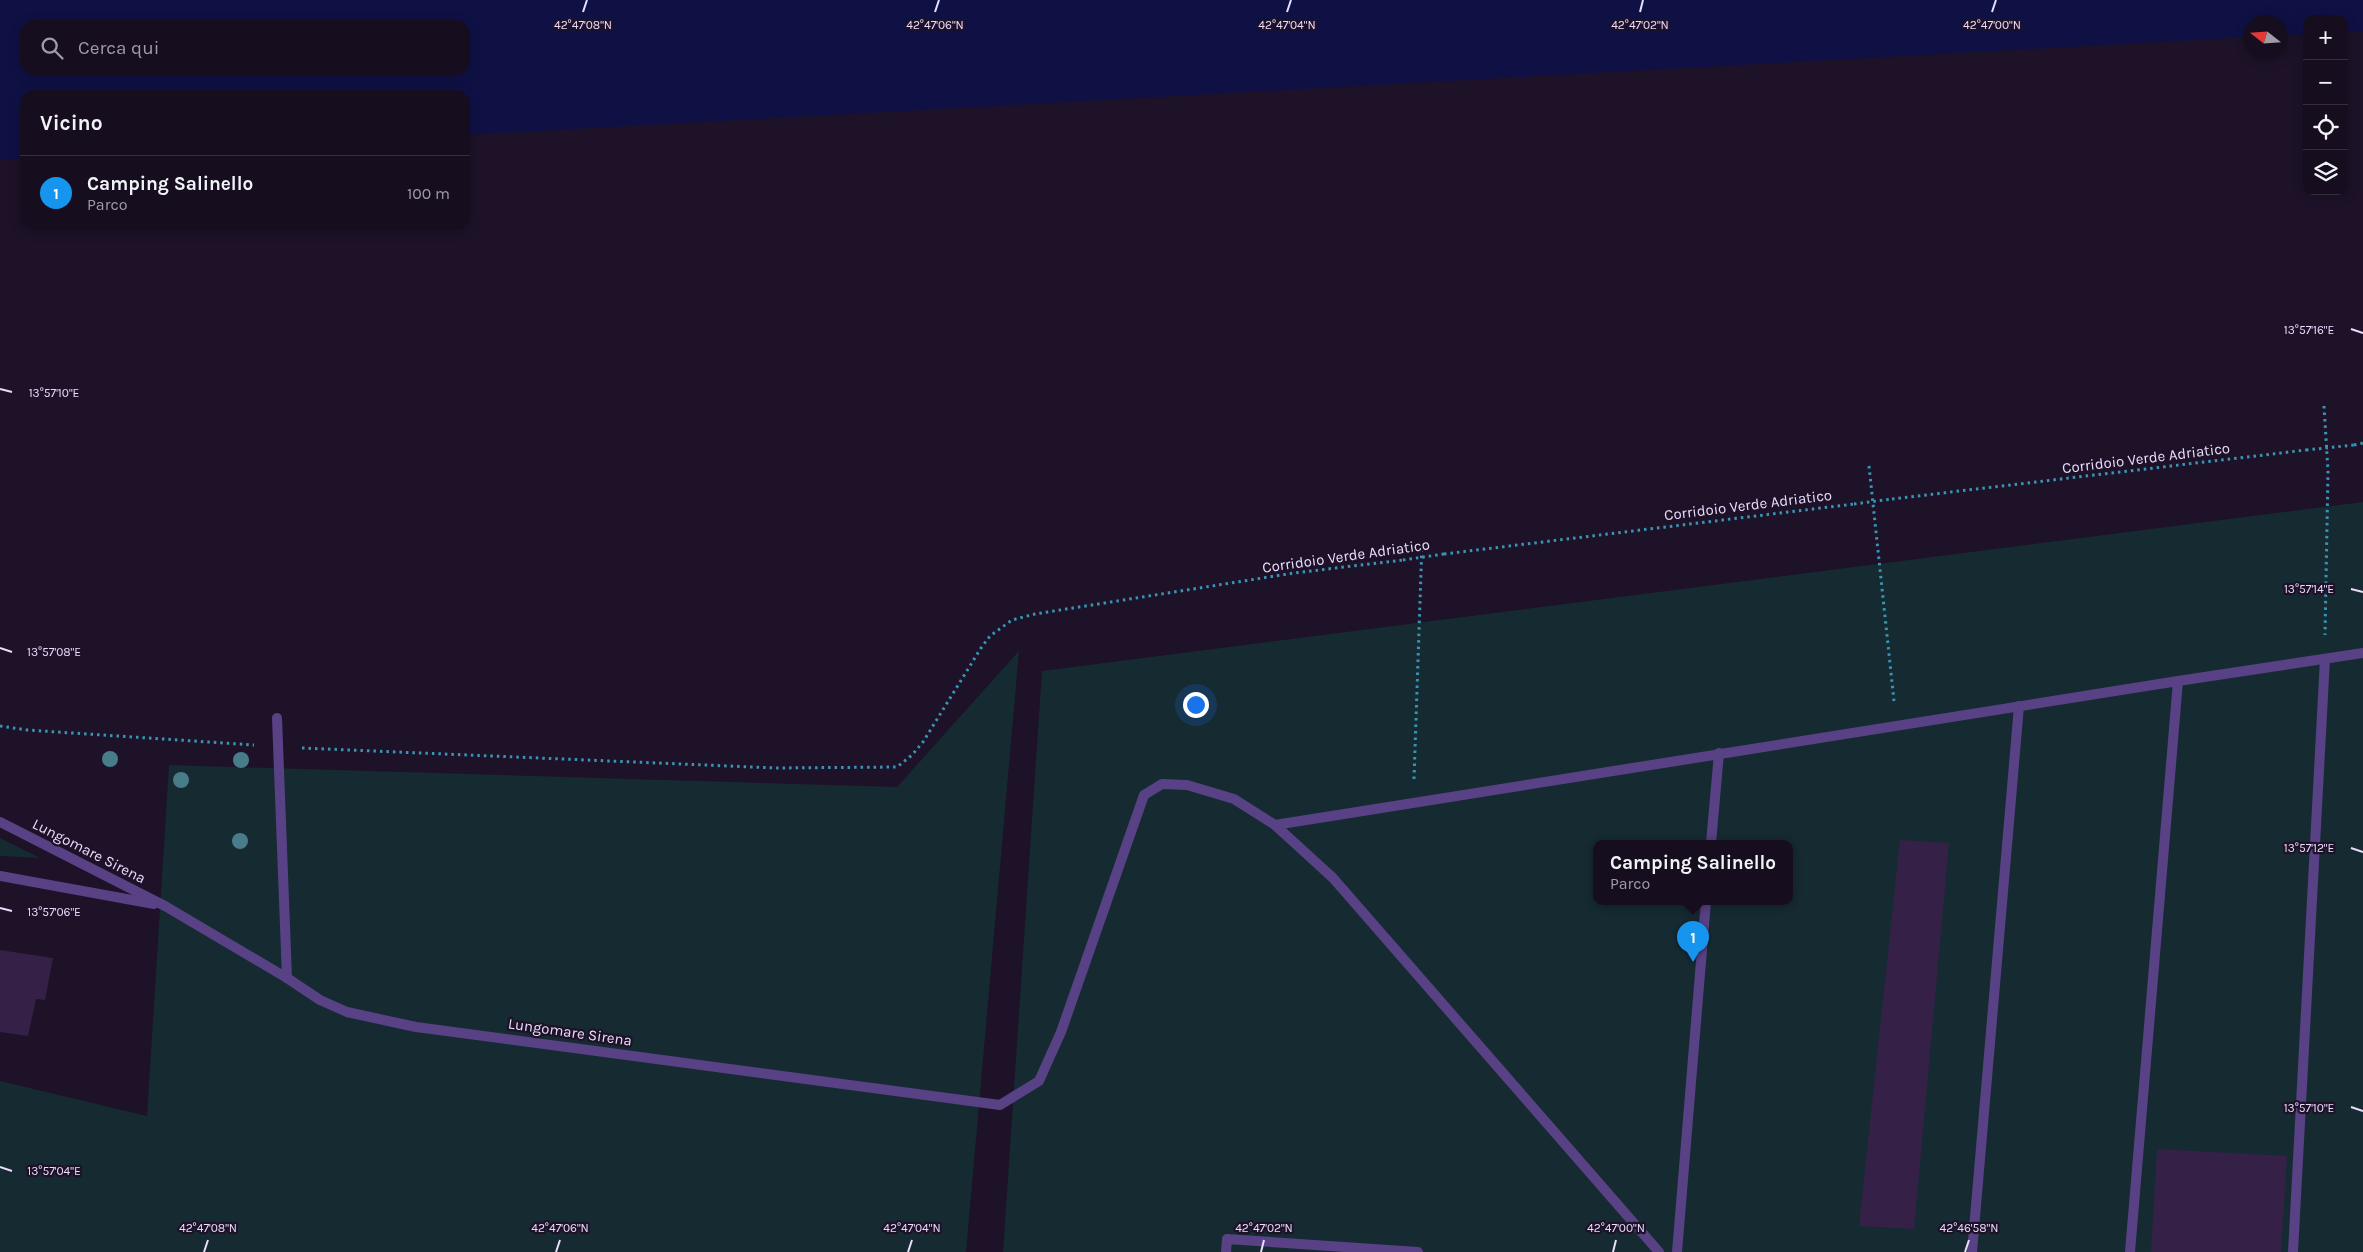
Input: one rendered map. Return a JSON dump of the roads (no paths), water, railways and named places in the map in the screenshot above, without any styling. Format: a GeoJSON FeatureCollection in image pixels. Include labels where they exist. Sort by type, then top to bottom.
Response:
{"type":"FeatureCollection","features":[{"type":"Feature","properties":{"kind":"lane"},"geometry":{"type":"LineString","coordinates":[[1275,825],[1414,801],[2363,653]]}},
{"type":"Feature","properties":{"kind":"lane"},"geometry":{"type":"LineString","coordinates":[[2292,1252],[2325,659]]}},
{"type":"Feature","properties":{"kind":"lane"},"geometry":{"type":"LineString","coordinates":[[2130,1252],[2178,681]]}},
{"type":"Feature","properties":{"kind":"lane"},"geometry":{"type":"LineString","coordinates":[[1972,1252],[2020,706]]}},
{"type":"Feature","properties":{"kind":"lane"},"geometry":{"type":"LineString","coordinates":[[277,718],[288,978]]}},
{"type":"Feature","properties":{"kind":"lane"},"geometry":{"type":"LineString","coordinates":[[1711,840],[1718,753]]}},
{"type":"Feature","properties":{"kind":"lane","name":"Lungomare Sirena"},"geometry":{"type":"LineString","coordinates":[[0,822],[165,906],[288,978],[320,1000],[347,1012],[416,1027],[1000,1105],[1039,1081],[1061,1032],[1144,795],[1162,784],[1187,785],[1234,799],[1275,825]]}},
{"type":"Feature","properties":{"kind":"lane"},"geometry":{"type":"LineString","coordinates":[[1275,825],[1333,878],[1660,1252]]}},
{"type":"Feature","properties":{"kind":"lane","name":"Lungomare Sirena"},"geometry":{"type":"LineString","coordinates":[[0,876],[165,906]]}},
{"type":"Feature","properties":{"kind":"lane"},"geometry":{"type":"LineString","coordinates":[[1677,1252],[1706,905]]}},
{"type":"Feature","properties":{"kind":"lane"},"geometry":{"type":"LineString","coordinates":[[1226,1252],[1227,1239],[1418,1252]]}},
{"type":"Feature","properties":{"kind":"place","name":"Camping Salinello"},"geometry":{"type":"Point","coordinates":[1693,962]}}]}
